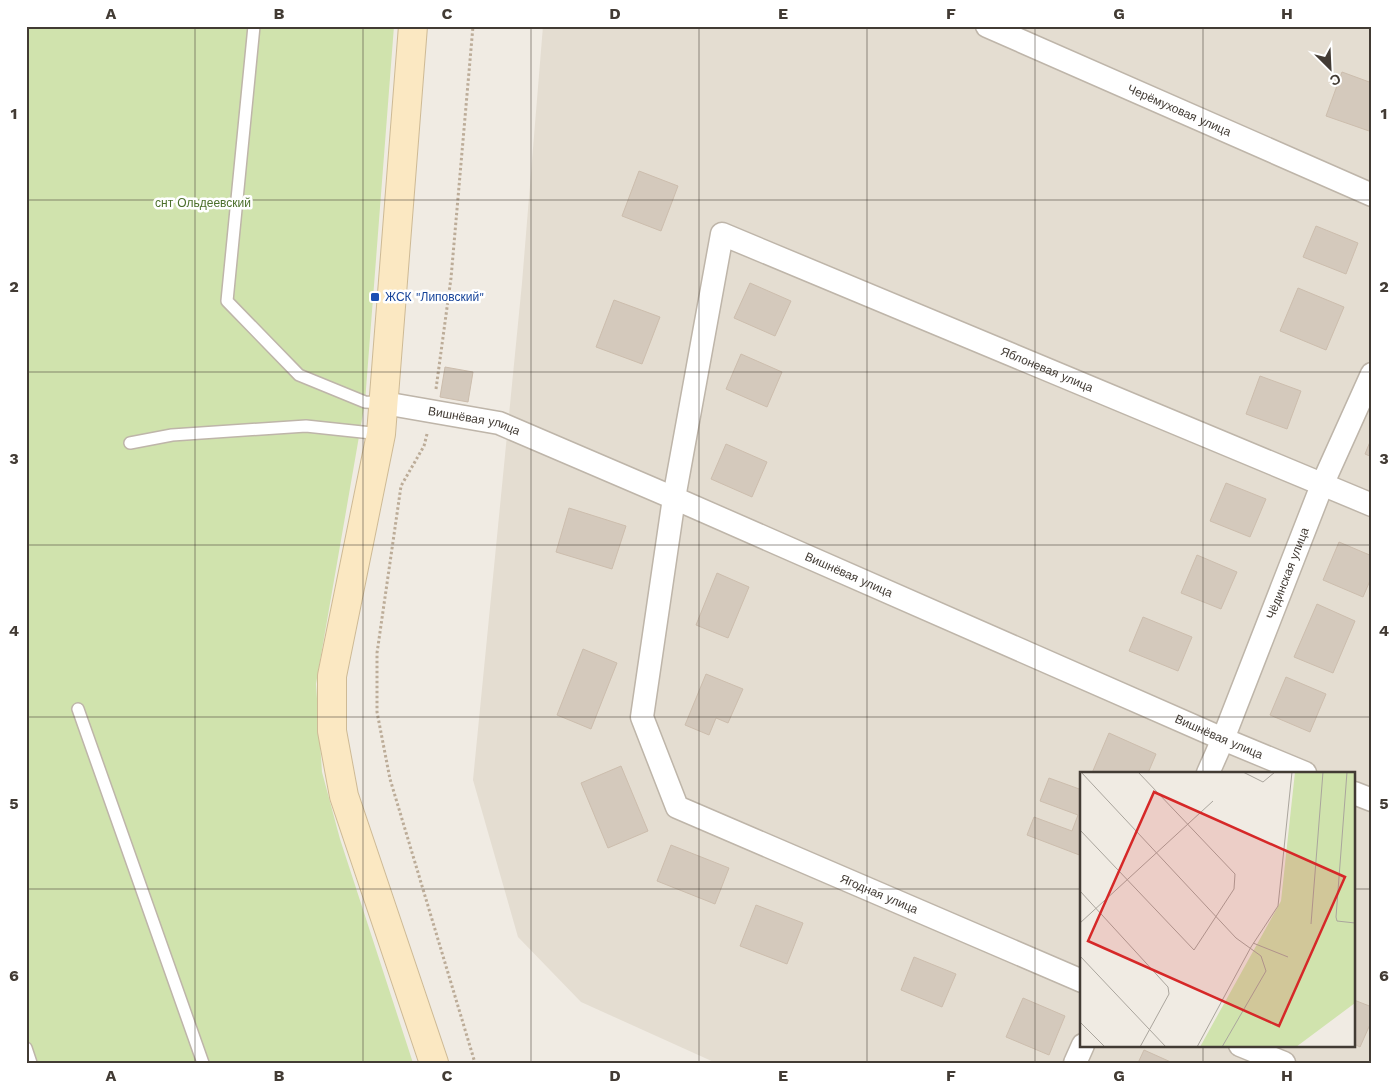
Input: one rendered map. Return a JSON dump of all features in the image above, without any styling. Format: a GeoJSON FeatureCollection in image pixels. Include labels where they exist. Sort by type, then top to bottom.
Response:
{"type":"FeatureCollection","features":[{"type":"Feature","properties":{"kind":"street"},"geometry":{"type":"LineString","coordinates":[[413,26],[381,434],[332,676],[332,731],[344,796],[434,1063]]}},
{"type":"Feature","properties":{"kind":"street","name":"Черёмуховая улица"},"geometry":{"type":"LineString","coordinates":[[987,26],[1372,195]]}},
{"type":"Feature","properties":{"kind":"street","name":"Яблоневая улица"},"geometry":{"type":"LineString","coordinates":[[674,498],[722,234],[1372,505]]}},
{"type":"Feature","properties":{"kind":"street","name":"Чёдинская улица"},"geometry":{"type":"LineString","coordinates":[[1208,772],[1223,740],[1322,485],[1372,374]]}},
{"type":"Feature","properties":{"kind":"street","name":"Вишнёвая улица"},"geometry":{"type":"LineString","coordinates":[[384,403],[499,423],[1223,740],[1303,772]]}},
{"type":"Feature","properties":{"kind":"street","name":"Ягодная улица"},"geometry":{"type":"LineString","coordinates":[[674,498],[642,717],[677,807],[1080,980]]}},
{"type":"Feature","properties":{"kind":"street"},"geometry":{"type":"LineString","coordinates":[[1356,794],[1372,800]]}},
{"type":"Feature","properties":{"kind":"street"},"geometry":{"type":"LineString","coordinates":[[1075,1063],[1083,1046]]}},
{"type":"Feature","properties":{"kind":"street"},"geometry":{"type":"LineString","coordinates":[[1242,1046],[1284,1063]]}},
{"type":"Feature","properties":{"kind":"lane"},"geometry":{"type":"LineString","coordinates":[[254,26],[226,301],[298,374],[365,402],[384,403]]}},
{"type":"Feature","properties":{"kind":"lane"},"geometry":{"type":"LineString","coordinates":[[130,443],[172,435],[306,426],[381,434]]}},
{"type":"Feature","properties":{"kind":"lane"},"geometry":{"type":"LineString","coordinates":[[78,709],[203,1063]]}},
{"type":"Feature","properties":{"kind":"lane"},"geometry":{"type":"LineString","coordinates":[[26,1048],[31,1063]]}},
{"type":"Feature","properties":{"kind":"path"},"geometry":{"type":"LineString","coordinates":[[473,26],[451,278],[433,412],[424,446],[401,486],[377,653],[377,712],[390,780],[475,1063]]}},
{"type":"Feature","properties":{"kind":"shaded area"},"geometry":{"type":"Polygon","coordinates":[[[543,26],[1372,26],[1372,1063],[716,1063],[581,1002],[518,937],[473,780],[522,283],[543,26]]]}},
{"type":"Feature","properties":{"kind":"green space","name":"снт Ольдеевский"},"geometry":{"type":"Polygon","coordinates":[[[26,26],[394,26],[365,402],[316,684],[322,772],[340,839],[413,1063],[26,1063],[26,26]]]}},
{"type":"Feature","properties":{"kind":"building"},"geometry":{"type":"Polygon","coordinates":[[[1342,72],[1372,83],[1372,132],[1326,116],[1342,72]]]}},
{"type":"Feature","properties":{"kind":"building"},"geometry":{"type":"Polygon","coordinates":[[[639,171],[678,186],[661,231],[622,216],[639,171]]]}},
{"type":"Feature","properties":{"kind":"building"},"geometry":{"type":"Polygon","coordinates":[[[1316,226],[1358,243],[1346,274],[1303,257],[1316,226]]]}},
{"type":"Feature","properties":{"kind":"building"},"geometry":{"type":"Polygon","coordinates":[[[750,283],[791,301],[775,336],[734,318],[750,283]]]}},
{"type":"Feature","properties":{"kind":"building"},"geometry":{"type":"Polygon","coordinates":[[[1298,288],[1344,307],[1326,350],[1280,331],[1298,288]]]}},
{"type":"Feature","properties":{"kind":"building"},"geometry":{"type":"Polygon","coordinates":[[[614,300],[660,317],[642,364],[596,347],[614,300]]]}},
{"type":"Feature","properties":{"kind":"building"},"geometry":{"type":"Polygon","coordinates":[[[741,354],[782,372],[767,407],[726,389],[741,354]]]}},
{"type":"Feature","properties":{"kind":"building"},"geometry":{"type":"Polygon","coordinates":[[[445,367],[473,372],[468,402],[440,397],[445,367]]]}},
{"type":"Feature","properties":{"kind":"building"},"geometry":{"type":"Polygon","coordinates":[[[1260,376],[1301,391],[1287,429],[1246,414],[1260,376]]]}},
{"type":"Feature","properties":{"kind":"building"},"geometry":{"type":"Polygon","coordinates":[[[1372,437],[1372,457],[1365,454],[1372,437]]]}},
{"type":"Feature","properties":{"kind":"building"},"geometry":{"type":"Polygon","coordinates":[[[726,444],[767,462],[752,497],[711,479],[726,444]]]}},
{"type":"Feature","properties":{"kind":"building"},"geometry":{"type":"Polygon","coordinates":[[[1226,483],[1266,499],[1250,537],[1210,521],[1226,483]]]}},
{"type":"Feature","properties":{"kind":"building"},"geometry":{"type":"Polygon","coordinates":[[[569,508],[626,526],[612,569],[556,552],[569,508]]]}},
{"type":"Feature","properties":{"kind":"building"},"geometry":{"type":"Polygon","coordinates":[[[1339,542],[1372,556],[1372,576],[1363,597],[1323,580],[1339,542]]]}},
{"type":"Feature","properties":{"kind":"building"},"geometry":{"type":"Polygon","coordinates":[[[1197,555],[1237,572],[1221,609],[1181,593],[1197,555]]]}},
{"type":"Feature","properties":{"kind":"building"},"geometry":{"type":"Polygon","coordinates":[[[717,573],[749,587],[728,638],[696,625],[717,573]]]}},
{"type":"Feature","properties":{"kind":"building"},"geometry":{"type":"Polygon","coordinates":[[[1317,604],[1355,621],[1333,673],[1294,657],[1317,604]]]}},
{"type":"Feature","properties":{"kind":"building"},"geometry":{"type":"Polygon","coordinates":[[[1143,617],[1192,637],[1178,671],[1129,651],[1143,617]]]}},
{"type":"Feature","properties":{"kind":"building"},"geometry":{"type":"Polygon","coordinates":[[[583,649],[617,663],[591,729],[557,715],[583,649]]]}},
{"type":"Feature","properties":{"kind":"building"},"geometry":{"type":"Polygon","coordinates":[[[706,674],[743,689],[728,723],[716,718],[709,735],[685,725],[706,674]]]}},
{"type":"Feature","properties":{"kind":"building"},"geometry":{"type":"Polygon","coordinates":[[[1286,677],[1326,694],[1310,732],[1270,715],[1286,677]]]}},
{"type":"Feature","properties":{"kind":"building"},"geometry":{"type":"Polygon","coordinates":[[[1109,733],[1156,754],[1148,772],[1092,772],[1109,733]]]}},
{"type":"Feature","properties":{"kind":"building"},"geometry":{"type":"Polygon","coordinates":[[[621,766],[648,831],[608,848],[581,783],[621,766]]]}},
{"type":"Feature","properties":{"kind":"building"},"geometry":{"type":"Polygon","coordinates":[[[1049,778],[1080,789],[1080,855],[1027,835],[1034,817],[1072,831],[1078,815],[1040,801],[1049,778]]]}},
{"type":"Feature","properties":{"kind":"building"},"geometry":{"type":"Polygon","coordinates":[[[671,845],[729,868],[715,904],[657,881],[671,845]]]}},
{"type":"Feature","properties":{"kind":"building"},"geometry":{"type":"Polygon","coordinates":[[[756,905],[803,923],[787,964],[740,946],[756,905]]]}},
{"type":"Feature","properties":{"kind":"building"},"geometry":{"type":"Polygon","coordinates":[[[914,957],[956,974],[942,1007],[901,990],[914,957]]]}},
{"type":"Feature","properties":{"kind":"building"},"geometry":{"type":"Polygon","coordinates":[[[1023,998],[1065,1016],[1049,1055],[1006,1037],[1023,998]]]}},
{"type":"Feature","properties":{"kind":"building"},"geometry":{"type":"Polygon","coordinates":[[[1356,1001],[1372,1007],[1372,1020],[1360,1047],[1356,1045],[1356,1001]]]}},
{"type":"Feature","properties":{"kind":"building"},"geometry":{"type":"Polygon","coordinates":[[[1144,1050],[1173,1063],[1138,1063],[1144,1050]]]}},
{"type":"Feature","properties":{"kind":"place","name":"ЖСК \"Липовский\""},"geometry":{"type":"Point","coordinates":[375,297]}}]}
